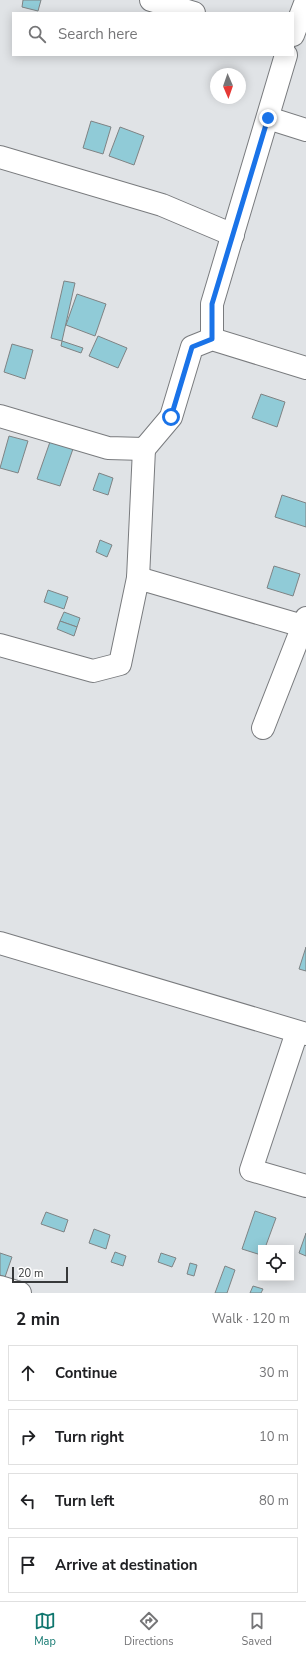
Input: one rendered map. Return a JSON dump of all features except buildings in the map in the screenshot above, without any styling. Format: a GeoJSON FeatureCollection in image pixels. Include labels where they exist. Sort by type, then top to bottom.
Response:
{"type":"FeatureCollection","features":[{"type":"Feature","properties":{"kind":"street"},"geometry":{"type":"LineString","coordinates":[[151,0],[191,12]]}},
{"type":"Feature","properties":{"kind":"street"},"geometry":{"type":"LineString","coordinates":[[294,32],[306,1]]}},
{"type":"Feature","properties":{"kind":"street"},"geometry":{"type":"LineString","coordinates":[[212,339],[212,304],[286,56]]}},
{"type":"Feature","properties":{"kind":"street"},"geometry":{"type":"LineString","coordinates":[[268,118],[306,130]]}},
{"type":"Feature","properties":{"kind":"street"},"geometry":{"type":"LineString","coordinates":[[0,157],[162,205],[232,235]]}},
{"type":"Feature","properties":{"kind":"street"},"geometry":{"type":"LineString","coordinates":[[0,645],[93,671],[120,664],[138,578],[144,449],[171,417],[192,347],[212,339],[306,368]]}},
{"type":"Feature","properties":{"kind":"street"},"geometry":{"type":"LineString","coordinates":[[0,416],[108,448],[144,449]]}},
{"type":"Feature","properties":{"kind":"street"},"geometry":{"type":"LineString","coordinates":[[138,578],[305,624],[263,728]]}},
{"type":"Feature","properties":{"kind":"street"},"geometry":{"type":"LineString","coordinates":[[0,943],[302,1033],[251,1170],[306,1186]]}},
{"type":"Feature","properties":{"kind":"street"},"geometry":{"type":"LineString","coordinates":[[0,1287],[20,1293]]}},
{"type":"Feature","properties":{"kind":"route"},"geometry":{"type":"LineString","coordinates":[[171,417],[192,347],[212,339],[212,304],[268,118]]}}]}
